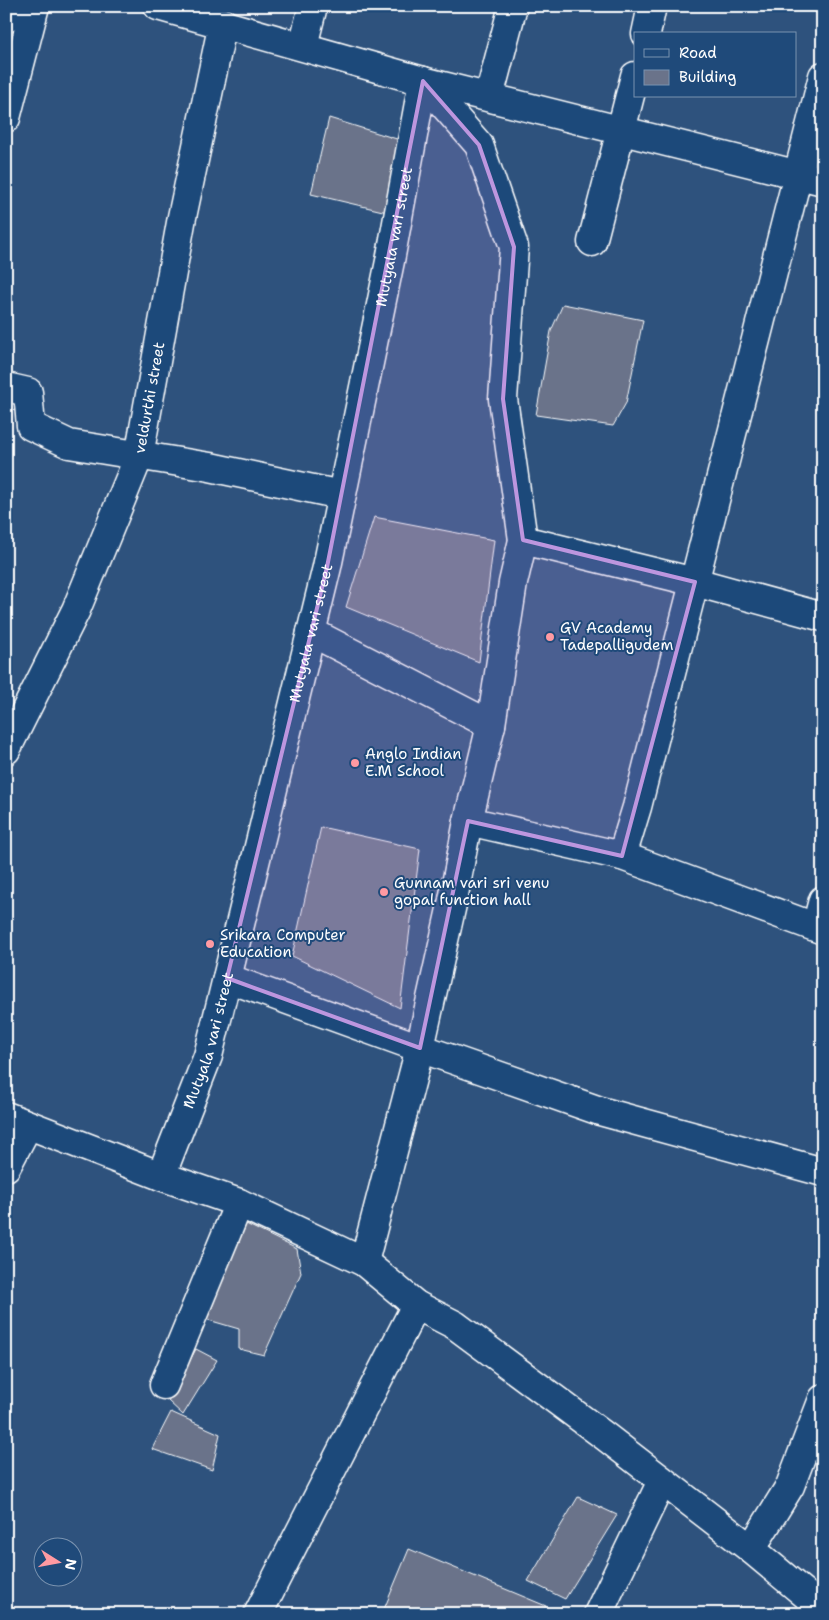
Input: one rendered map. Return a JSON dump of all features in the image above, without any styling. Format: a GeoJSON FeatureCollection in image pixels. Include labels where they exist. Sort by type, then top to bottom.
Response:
{"type":"FeatureCollection","features":[{"type":"Feature","properties":{"kind":"street"},"geometry":{"type":"LineString","coordinates":[[6,18],[34,6]]}},
{"type":"Feature","properties":{"kind":"street"},"geometry":{"type":"LineString","coordinates":[[6,118],[34,6]]}},
{"type":"Feature","properties":{"kind":"street"},"geometry":{"type":"LineString","coordinates":[[158,6],[423,81],[823,181]]}},
{"type":"Feature","properties":{"kind":"street"},"geometry":{"type":"LineString","coordinates":[[303,46],[313,6]]}},
{"type":"Feature","properties":{"kind":"street"},"geometry":{"type":"LineString","coordinates":[[489,98],[514,6]]}},
{"type":"Feature","properties":{"kind":"street"},"geometry":{"type":"LineString","coordinates":[[646,32],[652,6]]}},
{"type":"Feature","properties":{"kind":"street","name":"veldurthi street"},"geometry":{"type":"LineString","coordinates":[[6,750],[76,610],[140,456],[182,217],[223,23]]}},
{"type":"Feature","properties":{"kind":"street"},"geometry":{"type":"LineString","coordinates":[[622,856],[637,807],[695,582],[796,175],[823,76]]}},
{"type":"Feature","properties":{"kind":"street"},"geometry":{"type":"LineString","coordinates":[[592,242],[634,80]]}},
{"type":"Feature","properties":{"kind":"street"},"geometry":{"type":"LineString","coordinates":[[364,1262],[420,1048],[453,900],[468,821],[491,725],[512,583],[523,540],[503,399],[514,247],[479,145],[423,81]]}},
{"type":"Feature","properties":{"kind":"street","name":"Mutyala vari street"},"geometry":{"type":"LineString","coordinates":[[161,1176],[208,1056],[327,567],[390,261],[423,81]]}},
{"type":"Feature","properties":{"kind":"street"},"geometry":{"type":"LineString","coordinates":[[6,386],[28,392],[31,426],[69,444],[210,468],[341,495]]}},
{"type":"Feature","properties":{"kind":"street"},"geometry":{"type":"LineString","coordinates":[[523,540],[695,582],[823,617]]}},
{"type":"Feature","properties":{"kind":"street"},"geometry":{"type":"LineString","coordinates":[[311,632],[491,725]]}},
{"type":"Feature","properties":{"kind":"street"},"geometry":{"type":"LineString","coordinates":[[468,821],[622,856],[819,928],[823,900]]}},
{"type":"Feature","properties":{"kind":"street"},"geometry":{"type":"LineString","coordinates":[[227,978],[600,1111],[823,1172]]}},
{"type":"Feature","properties":{"kind":"street"},"geometry":{"type":"LineString","coordinates":[[6,1167],[17,1120],[161,1176],[239,1203],[364,1262],[416,1305],[455,1325],[662,1480],[751,1550],[814,1608]]}},
{"type":"Feature","properties":{"kind":"street"},"geometry":{"type":"LineString","coordinates":[[164,1386],[239,1203]]}},
{"type":"Feature","properties":{"kind":"street"},"geometry":{"type":"LineString","coordinates":[[258,1614],[416,1305]]}},
{"type":"Feature","properties":{"kind":"street"},"geometry":{"type":"LineString","coordinates":[[751,1550],[790,1486],[823,1399]]}},
{"type":"Feature","properties":{"kind":"street"},"geometry":{"type":"LineString","coordinates":[[598,1614],[662,1480]]}},
{"type":"Feature","properties":{"kind":"highlighted area"},"geometry":{"type":"Polygon","coordinates":[[[423,81],[479,145],[514,247],[503,399],[523,540],[695,582],[622,856],[468,821],[420,1048],[227,978],[327,567],[423,81]]]}},
{"type":"Feature","properties":{"kind":"building"},"geometry":{"type":"Polygon","coordinates":[[[329,118],[400,140],[387,212],[311,194],[329,118]]]}},
{"type":"Feature","properties":{"kind":"building"},"geometry":{"type":"Polygon","coordinates":[[[563,304],[643,320],[626,403],[613,426],[536,415],[551,331],[563,304]]]}},
{"type":"Feature","properties":{"kind":"building"},"geometry":{"type":"Polygon","coordinates":[[[374,517],[494,540],[479,662],[346,607],[374,517]]]}},
{"type":"Feature","properties":{"kind":"building"},"geometry":{"type":"Polygon","coordinates":[[[321,827],[420,849],[400,1008],[292,956],[321,827]]]}},
{"type":"Feature","properties":{"kind":"building"},"geometry":{"type":"Polygon","coordinates":[[[242,1222],[297,1249],[301,1273],[264,1355],[239,1349],[239,1329],[205,1319],[242,1222]]]}},
{"type":"Feature","properties":{"kind":"building"},"geometry":{"type":"Polygon","coordinates":[[[196,1349],[217,1360],[183,1415],[168,1401],[196,1349]]]}},
{"type":"Feature","properties":{"kind":"building"},"geometry":{"type":"Polygon","coordinates":[[[171,1412],[220,1434],[212,1470],[152,1449],[171,1412]]]}},
{"type":"Feature","properties":{"kind":"building"},"geometry":{"type":"Polygon","coordinates":[[[578,1497],[617,1515],[565,1599],[528,1581],[578,1497]]]}},
{"type":"Feature","properties":{"kind":"building"},"geometry":{"type":"Polygon","coordinates":[[[409,1549],[546,1606],[542,1614],[382,1614],[409,1549]]]}},
{"type":"Feature","properties":{"kind":"place","name":"GV Academy Tadepalligudem"},"geometry":{"type":"Point","coordinates":[550,637]}},
{"type":"Feature","properties":{"kind":"place","name":"Anglo Indian E.M School"},"geometry":{"type":"Point","coordinates":[355,763]}},
{"type":"Feature","properties":{"kind":"place","name":"Gunnam vari sri venu gopal function hall"},"geometry":{"type":"Point","coordinates":[384,892]}},
{"type":"Feature","properties":{"kind":"place","name":"Srikara Computer Education"},"geometry":{"type":"Point","coordinates":[210,944]}}]}
